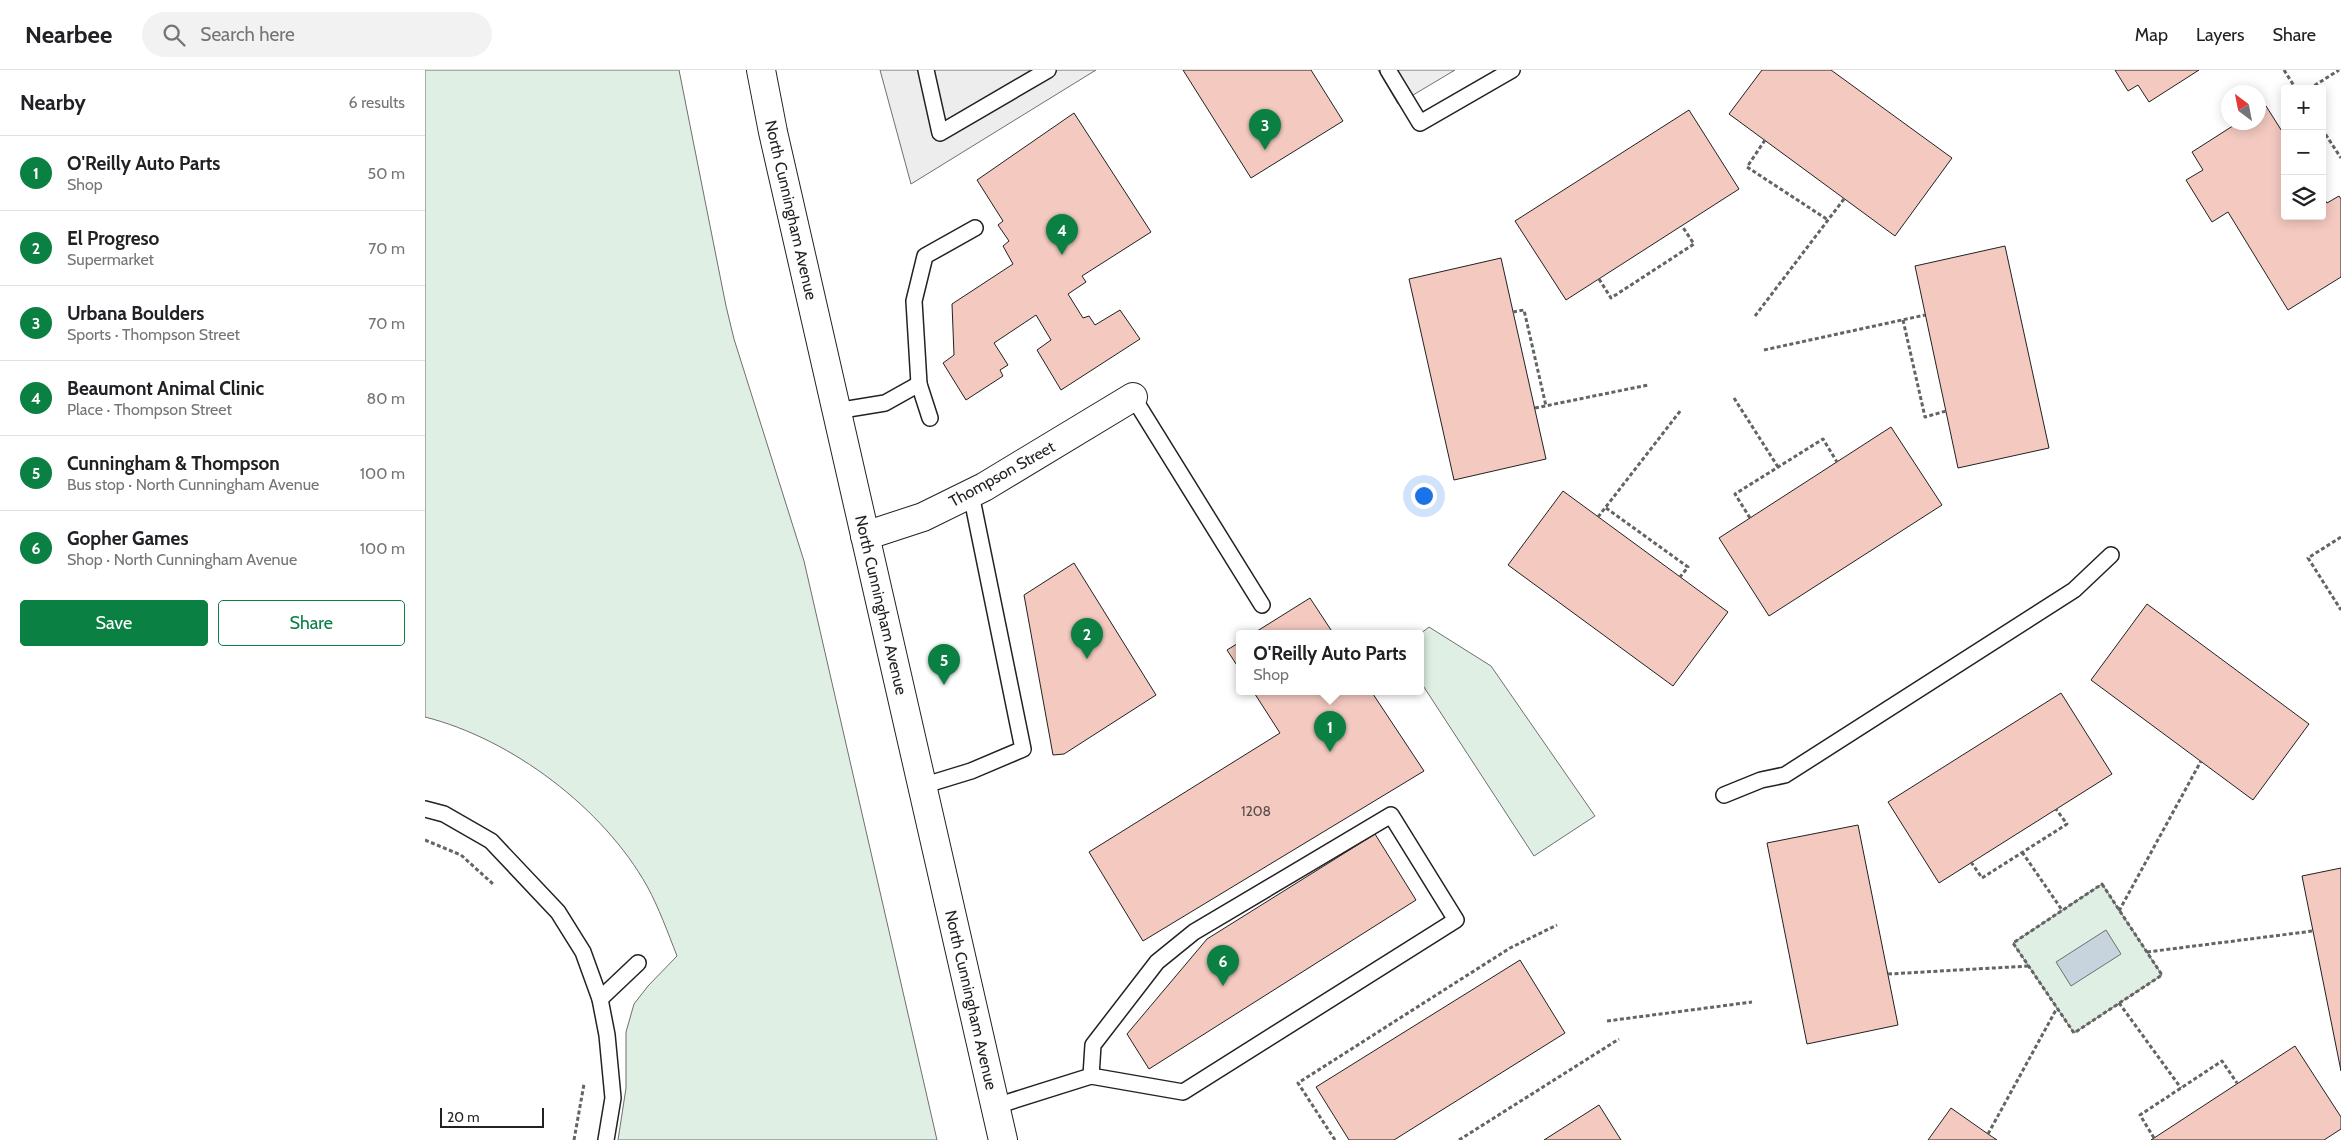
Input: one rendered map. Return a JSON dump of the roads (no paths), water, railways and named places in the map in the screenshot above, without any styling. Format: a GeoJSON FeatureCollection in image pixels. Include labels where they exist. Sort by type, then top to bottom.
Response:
{"type":"FeatureCollection","features":[{"type":"Feature","properties":{"kind":"main road","name":"North Cunningham Avenue"},"geometry":{"type":"LineString","coordinates":[[761,70],[773,132],[836,411],[1003,1140]]}},
{"type":"Feature","properties":{"kind":"main road","name":"Thompson Street"},"geometry":{"type":"LineString","coordinates":[[865,536],[923,517],[971,494],[1133,397]]}},
{"type":"Feature","properties":{"kind":"lane"},"geometry":{"type":"LineString","coordinates":[[926,70],[940,133],[1048,70]]}},
{"type":"Feature","properties":{"kind":"lane"},"geometry":{"type":"LineString","coordinates":[[1388,70],[1420,123],[1512,70]]}},
{"type":"Feature","properties":{"kind":"lane"},"geometry":{"type":"LineString","coordinates":[[930,418],[919,384],[914,301],[925,256],[975,228]]}},
{"type":"Feature","properties":{"kind":"lane"},"geometry":{"type":"LineString","coordinates":[[836,411],[885,403],[919,384]]}},
{"type":"Feature","properties":{"kind":"lane"},"geometry":{"type":"LineString","coordinates":[[1133,397],[1262,605]]}},
{"type":"Feature","properties":{"kind":"lane"},"geometry":{"type":"LineString","coordinates":[[922,786],[971,771],[1023,749],[971,494]]}},
{"type":"Feature","properties":{"kind":"lane"},"geometry":{"type":"LineString","coordinates":[[1723,795],[1761,780],[1785,775],[2074,590],[2111,555]]}},
{"type":"Feature","properties":{"kind":"lane"},"geometry":{"type":"LineString","coordinates":[[425,809],[443,814],[491,841],[557,912],[583,952],[601,999],[607,1035],[613,1098],[606,1140]]}},
{"type":"Feature","properties":{"kind":"lane"},"geometry":{"type":"LineString","coordinates":[[995,1106],[1091,1076],[1183,1092],[1456,920],[1391,815],[1194,932],[1157,962],[1093,1046],[1091,1076]]}},
{"type":"Feature","properties":{"kind":"lane"},"geometry":{"type":"LineString","coordinates":[[601,999],[638,963]]}},
{"type":"Feature","properties":{"kind":"place","name":"Urbana Boulders"},"geometry":{"type":"Point","coordinates":[1265,150]}},
{"type":"Feature","properties":{"kind":"place","name":"Beaumont Animal Clinic"},"geometry":{"type":"Point","coordinates":[1062,255]}},
{"type":"Feature","properties":{"kind":"place","name":"El Progreso"},"geometry":{"type":"Point","coordinates":[1087,659]}},
{"type":"Feature","properties":{"kind":"place","name":"Cunningham & Thompson"},"geometry":{"type":"Point","coordinates":[944,685]}},
{"type":"Feature","properties":{"kind":"place","name":"O'Reilly Auto Parts"},"geometry":{"type":"Point","coordinates":[1330,752]}},
{"type":"Feature","properties":{"kind":"place","name":"Gopher Games"},"geometry":{"type":"Point","coordinates":[1223,986]}}]}
